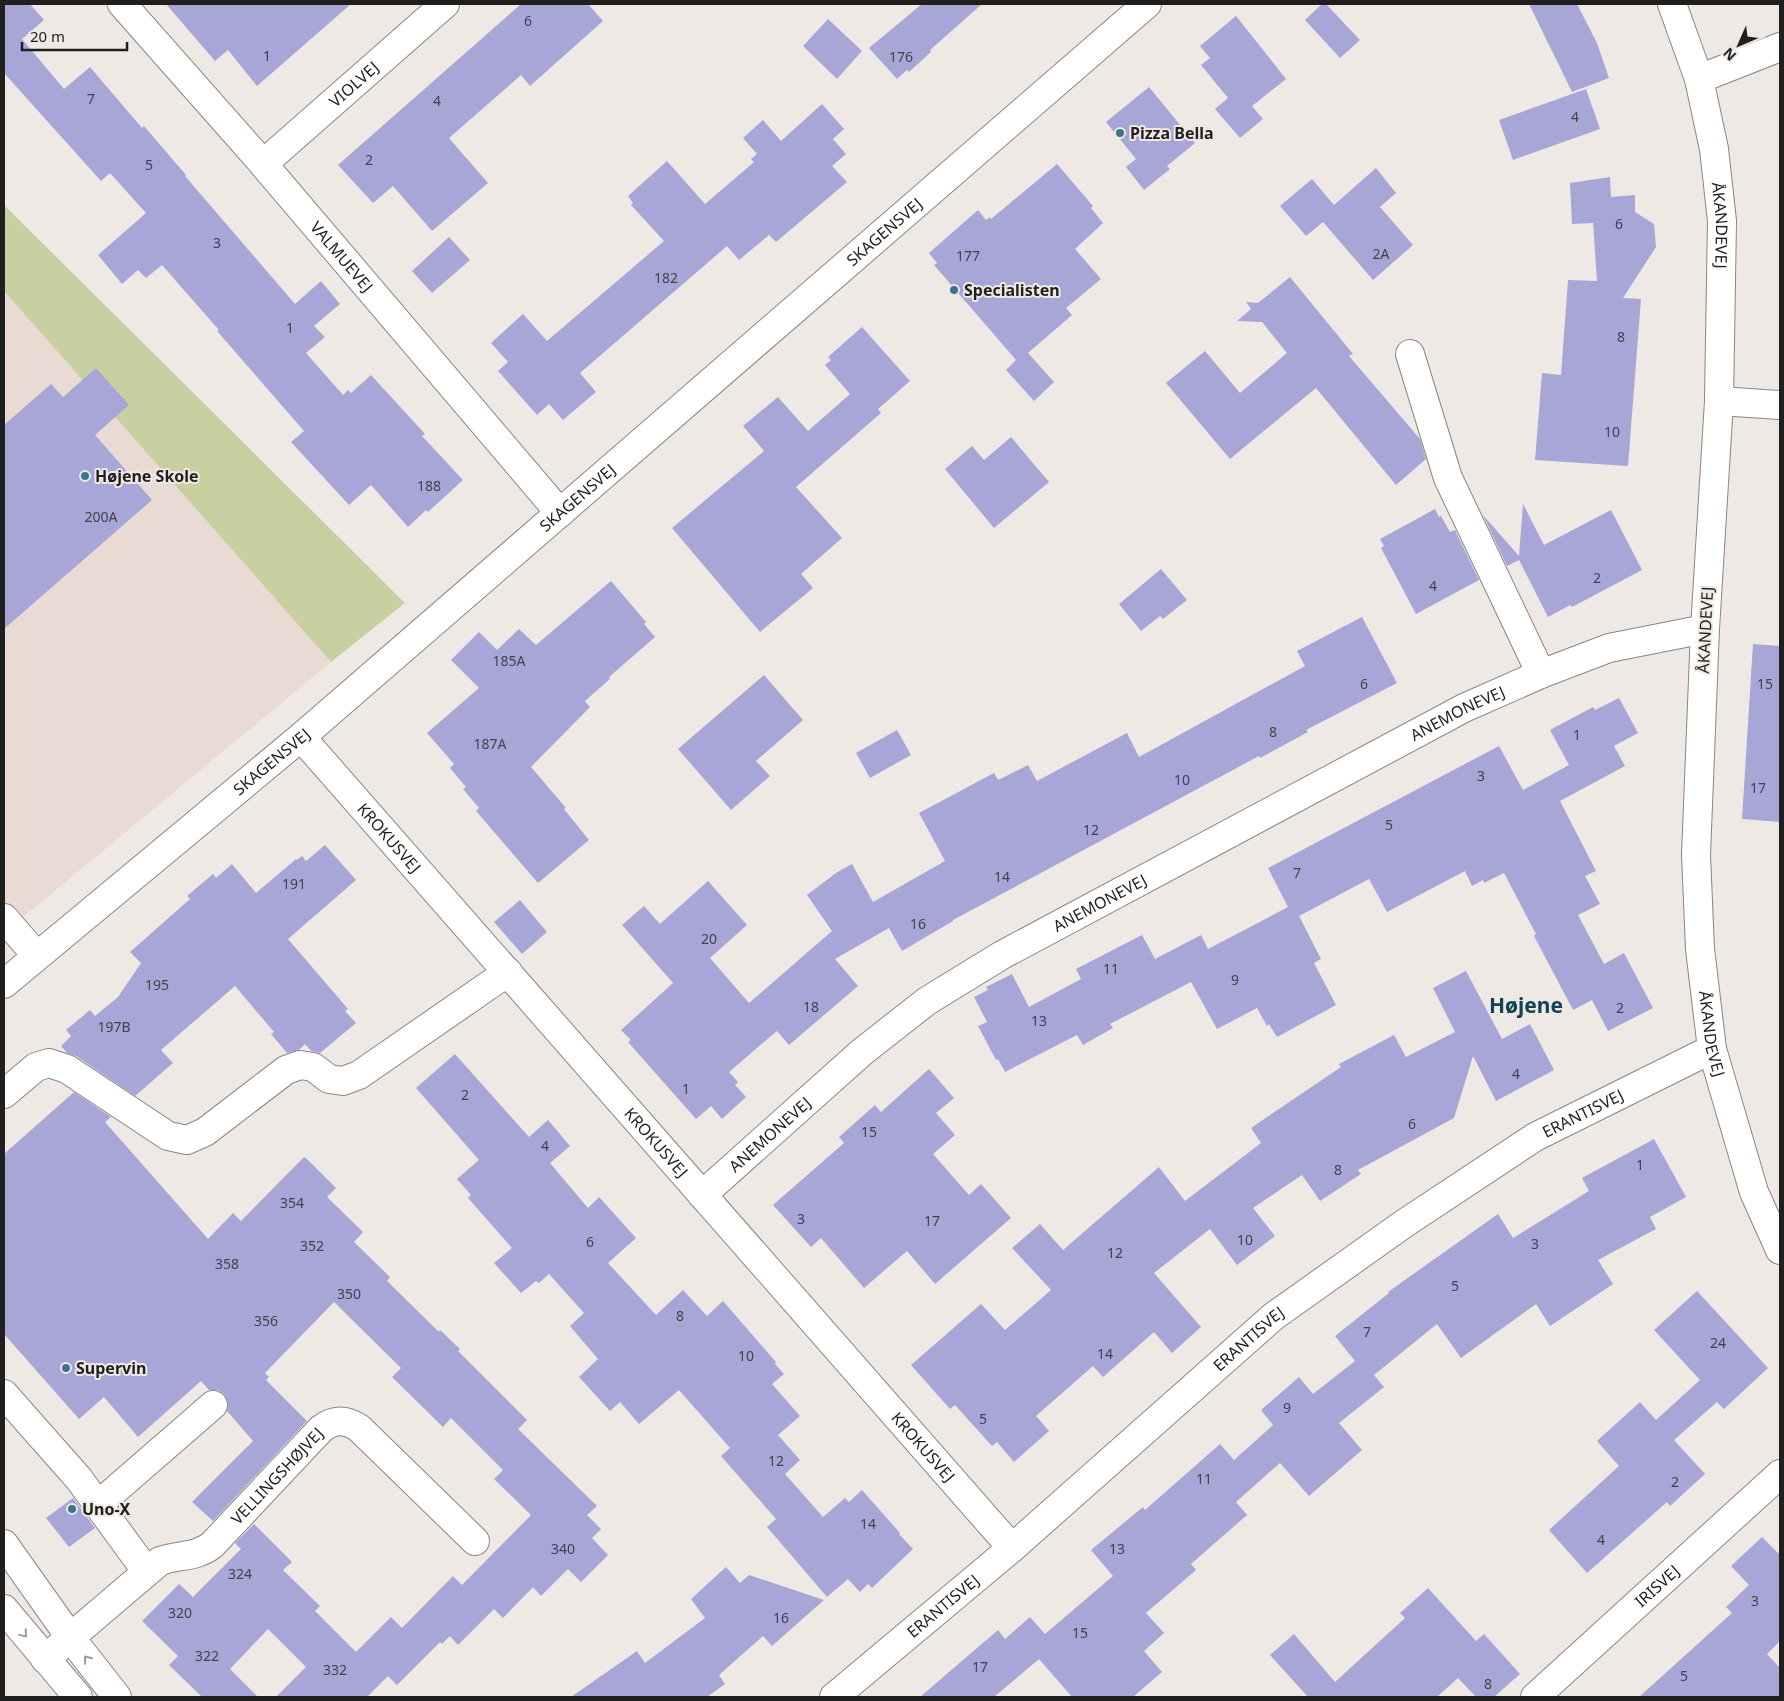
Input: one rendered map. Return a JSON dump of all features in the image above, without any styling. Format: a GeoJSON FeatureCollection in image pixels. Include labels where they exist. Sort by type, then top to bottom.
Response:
{"type":"FeatureCollection","features":[{"type":"Feature","properties":{"kind":"street","name":"VALMUEVEJ"},"geometry":{"type":"LineString","coordinates":[[122,4],[263,164],[560,513]]}},
{"type":"Feature","properties":{"kind":"street","name":"VIOLVEJ"},"geometry":{"type":"LineString","coordinates":[[263,164],[446,4]]}},
{"type":"Feature","properties":{"kind":"street","name":"SKAGENSVEJ"},"geometry":{"type":"LineString","coordinates":[[4,984],[301,737],[1147,4]]}},
{"type":"Feature","properties":{"kind":"street","name":"ÅKANDEVEJ"},"geometry":{"type":"LineString","coordinates":[[1672,4],[1699,79],[1714,149],[1722,221],[1719,401],[1705,629],[1696,855],[1700,949],[1712,1049],[1754,1192],[1780,1250]]}},
{"type":"Feature","properties":{"kind":"street"},"geometry":{"type":"LineString","coordinates":[[1699,79],[1780,47]]}},
{"type":"Feature","properties":{"kind":"street"},"geometry":{"type":"LineString","coordinates":[[1410,354],[1448,478],[1541,674]]}},
{"type":"Feature","properties":{"kind":"street"},"geometry":{"type":"LineString","coordinates":[[1719,401],[1780,406]]}},
{"type":"Feature","properties":{"kind":"street","name":"ANEMONEVEJ"},"geometry":{"type":"LineString","coordinates":[[702,1195],[862,1052],[927,1001],[1002,955],[1464,708],[1541,674],[1609,648],[1705,629]]}},
{"type":"Feature","properties":{"kind":"street","name":"KROKUSVEJ"},"geometry":{"type":"LineString","coordinates":[[301,737],[1012,1548]]}},
{"type":"Feature","properties":{"kind":"street"},"geometry":{"type":"LineString","coordinates":[[4,918],[37,956]]}},
{"type":"Feature","properties":{"kind":"street"},"geometry":{"type":"LineString","coordinates":[[4,1094],[36,1067],[49,1063],[67,1069],[168,1136],[187,1140],[205,1132],[286,1070],[300,1065],[313,1067],[329,1079],[343,1081],[358,1075],[508,972]]}},
{"type":"Feature","properties":{"kind":"street","name":"ERANTISVEJ"},"geometry":{"type":"LineString","coordinates":[[834,1697],[1012,1548],[1282,1310],[1405,1223],[1536,1137],[1712,1049]]}},
{"type":"Feature","properties":{"kind":"street"},"geometry":{"type":"LineString","coordinates":[[4,1394],[79,1479],[147,1572]]}},
{"type":"Feature","properties":{"kind":"street"},"geometry":{"type":"LineString","coordinates":[[99,1504],[213,1405]]}},
{"type":"Feature","properties":{"kind":"street","name":"VELLINGSHØJVEJ"},"geometry":{"type":"LineString","coordinates":[[45,1659],[160,1561],[172,1557],[192,1556],[203,1552],[212,1545],[321,1429],[330,1422],[340,1420],[350,1422],[359,1428],[475,1541]]}},
{"type":"Feature","properties":{"kind":"street","name":"IRISVEJ"},"geometry":{"type":"LineString","coordinates":[[1535,1697],[1780,1474]]}},
{"type":"Feature","properties":{"kind":"street"},"geometry":{"type":"LineString","coordinates":[[4,1544],[70,1637],[117,1697]]}},
{"type":"Feature","properties":{"kind":"street"},"geometry":{"type":"LineString","coordinates":[[4,1609],[78,1697]]}},
{"type":"Feature","properties":{"kind":"shaded area","name":"Højene Skole"},"geometry":{"type":"Polygon","coordinates":[[[4,291],[331,662],[4,933],[4,291]]]}},
{"type":"Feature","properties":{"kind":"green space"},"geometry":{"type":"Polygon","coordinates":[[[4,205],[405,603],[331,662],[4,291],[4,205]]]}},
{"type":"Feature","properties":{"kind":"building"},"geometry":{"type":"Polygon","coordinates":[[[4,4],[30,4],[44,20],[22,39],[64,89],[90,67],[142,128],[144,126],[295,304],[321,281],[340,304],[314,326],[325,337],[306,353],[343,395],[348,390],[351,393],[371,375],[425,434],[422,436],[463,480],[428,512],[426,510],[408,527],[371,485],[349,505],[291,442],[304,431],[162,265],[146,278],[138,270],[122,284],[98,255],[146,213],[110,173],[101,181],[4,73],[4,4]]]}},
{"type":"Feature","properties":{"kind":"building"},"geometry":{"type":"Polygon","coordinates":[[[166,4],[351,4],[257,86],[228,50],[215,61],[166,4]]]}},
{"type":"Feature","properties":{"kind":"building"},"geometry":{"type":"Polygon","coordinates":[[[521,4],[588,4],[603,21],[530,86],[521,75],[449,138],[488,183],[432,231],[393,186],[373,203],[338,165],[521,4]]]}},
{"type":"Feature","properties":{"kind":"building"},"geometry":{"type":"Polygon","coordinates":[[[922,4],[982,4],[930,50],[931,52],[909,72],[907,70],[897,79],[869,48],[922,4]]]}},
{"type":"Feature","properties":{"kind":"building"},"geometry":{"type":"Polygon","coordinates":[[[1322,4],[1326,4],[1360,40],[1340,58],[1305,20],[1322,4]]]}},
{"type":"Feature","properties":{"kind":"building"},"geometry":{"type":"Polygon","coordinates":[[[1529,4],[1577,4],[1597,43],[1609,78],[1572,92],[1529,4]]]}},
{"type":"Feature","properties":{"kind":"building"},"geometry":{"type":"Polygon","coordinates":[[[1236,16],[1286,79],[1252,106],[1263,119],[1240,138],[1215,109],[1228,98],[1201,65],[1210,58],[1200,46],[1236,16]]]}},
{"type":"Feature","properties":{"kind":"building"},"geometry":{"type":"Polygon","coordinates":[[[828,19],[862,51],[837,79],[803,46],[828,19]]]}},
{"type":"Feature","properties":{"kind":"building"},"geometry":{"type":"Polygon","coordinates":[[[1149,87],[1195,143],[1167,166],[1170,169],[1144,190],[1126,167],[1136,159],[1106,122],[1149,87]]]}},
{"type":"Feature","properties":{"kind":"building"},"geometry":{"type":"Polygon","coordinates":[[[1586,89],[1600,129],[1513,160],[1499,120],[1586,89]]]}},
{"type":"Feature","properties":{"kind":"building"},"geometry":{"type":"Polygon","coordinates":[[[822,104],[844,129],[833,139],[846,154],[832,166],[847,182],[776,242],[769,235],[739,260],[727,246],[580,373],[596,392],[563,420],[549,404],[537,415],[498,371],[508,362],[491,343],[523,314],[547,341],[664,241],[631,205],[633,203],[628,196],[667,161],[705,204],[754,162],[751,159],[757,154],[743,138],[763,120],[781,141],[822,104]]]}},
{"type":"Feature","properties":{"kind":"building"},"geometry":{"type":"Polygon","coordinates":[[[1057,164],[1093,206],[1091,208],[1103,223],[1075,249],[1101,279],[1066,308],[1072,315],[1028,353],[1054,382],[1034,401],[1006,370],[1016,360],[934,265],[937,263],[929,253],[978,210],[986,220],[990,217],[991,219],[1057,164]]]}},
{"type":"Feature","properties":{"kind":"building"},"geometry":{"type":"Polygon","coordinates":[[[1376,168],[1396,193],[1380,207],[1413,245],[1373,280],[1323,222],[1306,236],[1280,206],[1312,179],[1334,205],[1376,168]]]}},
{"type":"Feature","properties":{"kind":"building"},"geometry":{"type":"Polygon","coordinates":[[[1610,177],[1611,197],[1635,195],[1635,212],[1654,224],[1656,247],[1623,298],[1641,299],[1628,466],[1535,460],[1542,373],[1561,375],[1568,280],[1597,281],[1593,223],[1572,224],[1570,183],[1610,177]]]}},
{"type":"Feature","properties":{"kind":"building"},"geometry":{"type":"Polygon","coordinates":[[[449,237],[470,260],[432,293],[412,271],[449,237]]]}},
{"type":"Feature","properties":{"kind":"building"},"geometry":{"type":"Polygon","coordinates":[[[1290,277],[1353,354],[1349,356],[1420,439],[1426,459],[1396,485],[1316,388],[1230,459],[1166,383],[1205,351],[1240,393],[1287,353],[1262,322],[1237,321],[1251,309],[1246,302],[1258,303],[1290,277]]]}},
{"type":"Feature","properties":{"kind":"building"},"geometry":{"type":"Polygon","coordinates":[[[862,327],[910,381],[878,409],[881,413],[796,487],[842,538],[801,574],[813,588],[760,632],[672,528],[764,451],[743,426],[778,397],[808,431],[850,394],[825,365],[831,360],[828,357],[862,327]]]}},
{"type":"Feature","properties":{"kind":"building"},"geometry":{"type":"Polygon","coordinates":[[[96,368],[129,405],[95,435],[152,500],[4,629],[4,425],[51,384],[63,397],[96,368]]]}},
{"type":"Feature","properties":{"kind":"building"},"geometry":{"type":"Polygon","coordinates":[[[1011,437],[1049,482],[994,528],[945,469],[972,446],[984,460],[1011,437]]]}},
{"type":"Feature","properties":{"kind":"building"},"geometry":{"type":"Polygon","coordinates":[[[1523,504],[1544,545],[1611,510],[1642,570],[1572,607],[1570,605],[1548,617],[1519,560],[1507,566],[1483,515],[1519,556],[1523,504]]]}},
{"type":"Feature","properties":{"kind":"building"},"geometry":{"type":"Polygon","coordinates":[[[1435,509],[1450,532],[1455,530],[1479,580],[1416,614],[1381,548],[1384,546],[1380,539],[1435,509]]]}},
{"type":"Feature","properties":{"kind":"building"},"geometry":{"type":"Polygon","coordinates":[[[1161,569],[1187,600],[1163,619],[1160,616],[1141,631],[1119,604],[1161,569]]]}},
{"type":"Feature","properties":{"kind":"building"},"geometry":{"type":"Polygon","coordinates":[[[611,581],[646,622],[644,624],[655,637],[609,677],[610,679],[585,701],[590,707],[531,767],[566,808],[564,809],[589,840],[538,883],[476,811],[479,808],[463,789],[466,787],[450,768],[454,764],[427,733],[479,688],[451,660],[479,632],[497,650],[519,629],[536,645],[611,581]]]}},
{"type":"Feature","properties":{"kind":"building"},"geometry":{"type":"Polygon","coordinates":[[[1362,617],[1397,683],[1306,730],[1308,732],[1260,758],[1259,756],[953,920],[902,951],[889,928],[835,959],[858,986],[789,1045],[777,1031],[729,1072],[738,1082],[735,1085],[746,1097],[722,1119],[711,1106],[696,1119],[628,1042],[631,1040],[621,1030],[673,983],[622,925],[644,906],[660,924],[708,881],[747,925],[710,958],[749,1003],[832,931],[807,895],[836,873],[852,864],[873,902],[945,861],[919,813],[994,773],[998,780],[1028,765],[1037,781],[1127,733],[1139,757],[1305,666],[1297,651],[1362,617]]]}},
{"type":"Feature","properties":{"kind":"building"},"geometry":{"type":"Polygon","coordinates":[[[1753,644],[1780,646],[1780,822],[1742,819],[1753,644]]]}},
{"type":"Feature","properties":{"kind":"building"},"geometry":{"type":"Polygon","coordinates":[[[764,675],[803,720],[756,761],[770,776],[731,810],[678,749],[764,675]]]}},
{"type":"Feature","properties":{"kind":"building"},"geometry":{"type":"Polygon","coordinates":[[[1619,698],[1638,733],[1614,746],[1625,766],[1560,801],[1596,871],[1585,876],[1600,904],[1578,915],[1604,964],[1624,953],[1653,1008],[1608,1031],[1592,1000],[1573,1010],[1534,936],[1536,934],[1504,873],[1484,883],[1483,880],[1472,886],[1465,871],[1387,912],[1369,879],[1299,916],[1321,959],[1314,963],[1336,1005],[1277,1037],[1269,1024],[1267,1026],[1257,1008],[1217,1029],[1191,982],[1110,1024],[1113,1028],[1083,1045],[1077,1035],[1005,1072],[998,1059],[996,1060],[978,1026],[987,1022],[974,997],[988,990],[986,987],[1012,974],[1029,1007],[1081,979],[1076,969],[1142,935],[1155,959],[1201,935],[1208,949],[1288,907],[1268,868],[1499,746],[1523,790],[1569,765],[1550,730],[1593,707],[1595,710],[1619,698]]]}},
{"type":"Feature","properties":{"kind":"building"},"geometry":{"type":"Polygon","coordinates":[[[897,730],[911,755],[870,778],[856,753],[897,730]]]}},
{"type":"Feature","properties":{"kind":"building"},"geometry":{"type":"Polygon","coordinates":[[[325,845],[356,880],[288,939],[348,1009],[345,1011],[356,1023],[320,1053],[311,1051],[305,1044],[299,1050],[287,1053],[271,1034],[274,1032],[235,986],[161,1050],[173,1063],[135,1096],[76,1056],[67,1053],[61,1046],[71,1036],[66,1030],[90,1010],[95,1016],[118,997],[141,963],[130,952],[190,899],[187,896],[213,874],[216,878],[232,864],[256,893],[296,859],[302,856],[306,861],[325,845]]]}},
{"type":"Feature","properties":{"kind":"building"},"geometry":{"type":"Polygon","coordinates":[[[520,900],[547,932],[522,954],[494,922],[520,900]]]}},
{"type":"Feature","properties":{"kind":"building"},"geometry":{"type":"Polygon","coordinates":[[[1466,971],[1502,1039],[1530,1024],[1554,1070],[1496,1101],[1473,1056],[1454,1118],[1358,1170],[1361,1174],[1320,1201],[1302,1175],[1253,1208],[1275,1236],[1237,1265],[1210,1229],[1154,1273],[1201,1327],[1172,1353],[1154,1332],[1103,1377],[1093,1366],[1036,1416],[1049,1431],[1014,1462],[997,1442],[992,1446],[955,1405],[950,1409],[911,1365],[981,1304],[1005,1330],[1051,1290],[1012,1248],[1040,1224],[1063,1250],[1159,1167],[1185,1201],[1261,1143],[1251,1128],[1341,1067],[1339,1064],[1394,1035],[1406,1057],[1455,1032],[1433,988],[1466,971]]]}},
{"type":"Feature","properties":{"kind":"building"},"geometry":{"type":"Polygon","coordinates":[[[455,1054],[529,1137],[548,1120],[570,1146],[550,1163],[588,1208],[599,1197],[636,1238],[608,1263],[656,1315],[683,1290],[707,1316],[723,1301],[776,1362],[775,1364],[784,1374],[772,1384],[800,1416],[778,1435],[800,1460],[785,1474],[823,1517],[845,1498],[849,1502],[862,1490],[913,1549],[872,1588],[868,1584],[860,1592],[848,1579],[827,1597],[767,1527],[776,1519],[721,1456],[730,1448],[679,1390],[639,1424],[620,1402],[610,1411],[579,1377],[598,1359],[570,1326],[584,1313],[549,1274],[539,1283],[536,1281],[521,1293],[494,1263],[512,1248],[468,1198],[471,1195],[457,1179],[479,1160],[416,1088],[455,1054]]]}},
{"type":"Feature","properties":{"kind":"building"},"geometry":{"type":"Polygon","coordinates":[[[929,1069],[954,1098],[936,1113],[955,1135],[933,1154],[969,1195],[981,1184],[1011,1218],[935,1284],[907,1251],[864,1288],[821,1238],[811,1247],[773,1205],[844,1143],[839,1137],[875,1105],[881,1112],[929,1069]]]}},
{"type":"Feature","properties":{"kind":"building"},"geometry":{"type":"Polygon","coordinates":[[[74,1092],[111,1117],[105,1122],[208,1239],[233,1213],[241,1221],[304,1157],[307,1159],[336,1188],[327,1197],[363,1232],[354,1242],[390,1277],[387,1281],[439,1332],[440,1330],[460,1349],[458,1351],[527,1420],[518,1429],[597,1506],[587,1515],[601,1529],[592,1538],[608,1555],[581,1582],[568,1569],[541,1596],[533,1587],[503,1618],[494,1609],[458,1645],[450,1636],[442,1644],[440,1642],[397,1685],[388,1676],[367,1697],[276,1697],[306,1667],[268,1629],[230,1669],[258,1697],[202,1697],[169,1665],[178,1656],[142,1621],[179,1584],[193,1597],[241,1549],[235,1543],[254,1524],[292,1562],[283,1570],[320,1606],[315,1611],[356,1652],[391,1617],[402,1628],[453,1576],[462,1585],[531,1515],[494,1479],[503,1470],[451,1418],[443,1427],[392,1377],[401,1368],[334,1302],[265,1373],[269,1377],[266,1380],[307,1421],[213,1521],[192,1502],[253,1441],[227,1411],[228,1403],[224,1394],[218,1390],[209,1390],[201,1381],[138,1437],[104,1397],[79,1419],[4,1334],[4,1154],[74,1092]]]}},
{"type":"Feature","properties":{"kind":"building"},"geometry":{"type":"Polygon","coordinates":[[[1654,1139],[1686,1197],[1650,1217],[1656,1229],[1598,1260],[1613,1284],[1550,1326],[1536,1304],[1461,1358],[1437,1324],[1374,1375],[1384,1387],[1339,1423],[1362,1450],[1309,1496],[1280,1463],[1236,1502],[1247,1515],[1191,1564],[1196,1570],[1146,1613],[1164,1633],[1144,1651],[1162,1672],[1133,1697],[1072,1697],[1039,1659],[994,1697],[920,1697],[998,1630],[1005,1639],[1030,1617],[1045,1634],[1113,1576],[1091,1550],[1143,1507],[1145,1510],[1220,1444],[1234,1460],[1273,1425],[1261,1410],[1299,1377],[1313,1394],[1355,1361],[1335,1336],[1388,1292],[1498,1214],[1513,1238],[1589,1191],[1582,1178],[1654,1139]]]}},
{"type":"Feature","properties":{"kind":"building"},"geometry":{"type":"Polygon","coordinates":[[[1697,1291],[1768,1368],[1724,1409],[1717,1402],[1674,1440],[1705,1474],[1670,1506],[1667,1502],[1587,1573],[1549,1530],[1619,1466],[1597,1441],[1640,1402],[1656,1420],[1700,1380],[1654,1330],[1697,1291]]]}},
{"type":"Feature","properties":{"kind":"building"},"geometry":{"type":"Polygon","coordinates":[[[73,1498],[95,1528],[69,1547],[46,1518],[73,1498]]]}},
{"type":"Feature","properties":{"kind":"building"},"geometry":{"type":"Polygon","coordinates":[[[1762,1537],[1780,1555],[1780,1641],[1767,1654],[1780,1668],[1780,1697],[1639,1697],[1732,1613],[1726,1607],[1749,1585],[1731,1566],[1762,1537]]]}},
{"type":"Feature","properties":{"kind":"building"},"geometry":{"type":"Polygon","coordinates":[[[726,1567],[740,1583],[749,1575],[824,1600],[772,1646],[763,1636],[719,1675],[725,1684],[707,1697],[571,1697],[637,1651],[645,1663],[705,1618],[691,1599],[726,1567]]]}},
{"type":"Feature","properties":{"kind":"building"},"geometry":{"type":"Polygon","coordinates":[[[1428,1588],[1476,1641],[1484,1634],[1520,1674],[1494,1697],[1476,1697],[1458,1678],[1437,1697],[1308,1697],[1270,1655],[1294,1634],[1335,1682],[1405,1618],[1400,1613],[1428,1588]]]}},
{"type":"Feature","properties":{"kind":"place","name":"Pizza Bella"},"geometry":{"type":"Point","coordinates":[1120,133]}},
{"type":"Feature","properties":{"kind":"place","name":"Specialisten"},"geometry":{"type":"Point","coordinates":[954,290]}},
{"type":"Feature","properties":{"kind":"place","name":"Højene Skole"},"geometry":{"type":"Point","coordinates":[85,476]}},
{"type":"Feature","properties":{"kind":"place","name":"Supervin"},"geometry":{"type":"Point","coordinates":[66,1368]}},
{"type":"Feature","properties":{"kind":"place","name":"Uno-X"},"geometry":{"type":"Point","coordinates":[72,1509]}},
{"type":"Feature","properties":{"kind":"district","name":"Højene"},"geometry":{"type":"Point","coordinates":[1526,1005]}}]}
